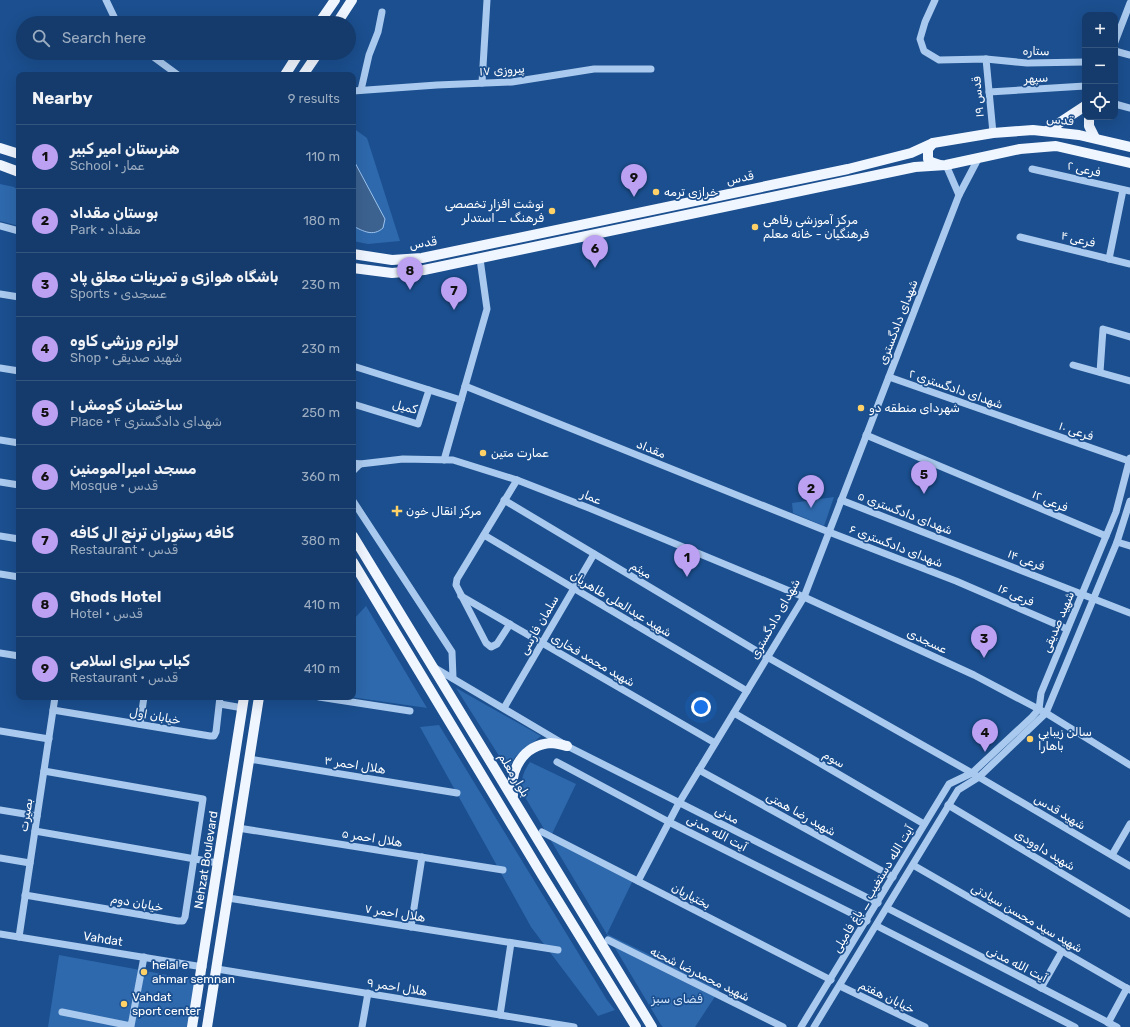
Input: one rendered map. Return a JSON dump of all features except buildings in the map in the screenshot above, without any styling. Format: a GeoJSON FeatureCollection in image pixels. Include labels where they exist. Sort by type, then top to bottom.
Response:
{"type":"FeatureCollection","features":[{"type":"Feature","properties":{"kind":"main road"},"geometry":{"type":"LineString","coordinates":[[324,16],[335,0]]}},
{"type":"Feature","properties":{"kind":"main road"},"geometry":{"type":"LineString","coordinates":[[342,16],[352,0]]}},
{"type":"Feature","properties":{"kind":"main road"},"geometry":{"type":"LineString","coordinates":[[287,72],[295,60]]}},
{"type":"Feature","properties":{"kind":"main road"},"geometry":{"type":"LineString","coordinates":[[305,72],[313,60]]}},
{"type":"Feature","properties":{"kind":"main road"},"geometry":{"type":"LineString","coordinates":[[1047,132],[1082,108]]}},
{"type":"Feature","properties":{"kind":"main road"},"geometry":{"type":"LineString","coordinates":[[1089,120],[1095,138]]}},
{"type":"Feature","properties":{"kind":"main road"},"geometry":{"type":"LineString","coordinates":[[1028,130],[1033,141],[1028,148]]}},
{"type":"Feature","properties":{"kind":"main road","name":"قدس"},"geometry":{"type":"LineString","coordinates":[[356,254],[392,260],[422,258],[848,169],[911,152],[933,143],[993,133],[1028,130],[1095,138],[1130,147]]}},
{"type":"Feature","properties":{"kind":"main road"},"geometry":{"type":"LineString","coordinates":[[933,143],[928,149],[928,159],[931,162],[944,165]]}},
{"type":"Feature","properties":{"kind":"main road"},"geometry":{"type":"LineString","coordinates":[[356,268],[392,273],[424,270],[915,167],[944,165],[1028,148],[1056,146],[1130,163]]}},
{"type":"Feature","properties":{"kind":"main road"},"geometry":{"type":"LineString","coordinates":[[0,148],[16,153]]}},
{"type":"Feature","properties":{"kind":"main road"},"geometry":{"type":"LineString","coordinates":[[0,165],[16,171]]}},
{"type":"Feature","properties":{"kind":"main road","name":"بلوار معلم"},"geometry":{"type":"LineString","coordinates":[[356,541],[652,1027]]}},
{"type":"Feature","properties":{"kind":"main road"},"geometry":{"type":"LineString","coordinates":[[356,567],[542,875],[636,1027]]}},
{"type":"Feature","properties":{"kind":"main road","name":"Nehzat Boulevard"},"geometry":{"type":"LineString","coordinates":[[192,1027],[244,700]]}},
{"type":"Feature","properties":{"kind":"main road"},"geometry":{"type":"LineString","coordinates":[[207,1027],[259,700]]}},
{"type":"Feature","properties":{"kind":"main road"},"geometry":{"type":"LineString","coordinates":[[513,799],[511,783],[514,768],[523,755],[536,746],[552,743],[567,746]]}},
{"type":"Feature","properties":{"kind":"street"},"geometry":{"type":"LineString","coordinates":[[106,0],[114,16]]}},
{"type":"Feature","properties":{"kind":"street"},"geometry":{"type":"LineString","coordinates":[[482,82],[487,0]]}},
{"type":"Feature","properties":{"kind":"street","name":"ستاره"},"geometry":{"type":"LineString","coordinates":[[935,0],[925,22],[920,39],[924,52],[939,60],[986,60],[1027,63],[1082,62]]}},
{"type":"Feature","properties":{"kind":"street"},"geometry":{"type":"LineString","coordinates":[[1118,34],[1130,3]]}},
{"type":"Feature","properties":{"kind":"street"},"geometry":{"type":"LineString","coordinates":[[361,90],[382,12]]}},
{"type":"Feature","properties":{"kind":"street"},"geometry":{"type":"LineString","coordinates":[[1118,53],[1130,55]]}},
{"type":"Feature","properties":{"kind":"street"},"geometry":{"type":"LineString","coordinates":[[158,60],[174,72]]}},
{"type":"Feature","properties":{"kind":"street","name":"قدس ۱۹"},"geometry":{"type":"LineString","coordinates":[[986,60],[993,133]]}},
{"type":"Feature","properties":{"kind":"street","name":"پیروزی ۱۷"},"geometry":{"type":"LineString","coordinates":[[356,91],[482,82],[512,82],[594,69],[651,69]]}},
{"type":"Feature","properties":{"kind":"street","name":"سپهر"},"geometry":{"type":"LineString","coordinates":[[989,92],[1082,86]]}},
{"type":"Feature","properties":{"kind":"street"},"geometry":{"type":"LineString","coordinates":[[1118,105],[1130,108]]}},
{"type":"Feature","properties":{"kind":"street","name":"شهدای دادگستری"},"geometry":{"type":"LineString","coordinates":[[638,881],[679,803],[804,597],[959,195],[978,159]]}},
{"type":"Feature","properties":{"kind":"street"},"geometry":{"type":"LineString","coordinates":[[944,165],[959,195]]}},
{"type":"Feature","properties":{"kind":"street","name":"فرعی ۲"},"geometry":{"type":"LineString","coordinates":[[1032,168],[1126,190]]}},
{"type":"Feature","properties":{"kind":"street"},"geometry":{"type":"LineString","coordinates":[[1110,259],[1126,190]]}},
{"type":"Feature","properties":{"kind":"street"},"geometry":{"type":"LineString","coordinates":[[0,226],[16,230]]}},
{"type":"Feature","properties":{"kind":"street","name":"فرعی ۴"},"geometry":{"type":"LineString","coordinates":[[1020,237],[1130,264]]}},
{"type":"Feature","properties":{"kind":"street"},"geometry":{"type":"LineString","coordinates":[[444,460],[487,309],[480,259]]}},
{"type":"Feature","properties":{"kind":"street"},"geometry":{"type":"LineString","coordinates":[[0,294],[16,297]]}},
{"type":"Feature","properties":{"kind":"street"},"geometry":{"type":"LineString","coordinates":[[1100,372],[1103,329],[1130,337]]}},
{"type":"Feature","properties":{"kind":"street"},"geometry":{"type":"LineString","coordinates":[[1073,365],[1130,381]]}},
{"type":"Feature","properties":{"kind":"street"},"geometry":{"type":"LineString","coordinates":[[356,367],[461,400]]}},
{"type":"Feature","properties":{"kind":"street"},"geometry":{"type":"LineString","coordinates":[[0,368],[16,371]]}},
{"type":"Feature","properties":{"kind":"street","name":"شهدای دادگستری ۲"},"geometry":{"type":"LineString","coordinates":[[889,377],[1016,422]]}},
{"type":"Feature","properties":{"kind":"street","name":"مقداد"},"geometry":{"type":"LineString","coordinates":[[465,386],[829,532]]}},
{"type":"Feature","properties":{"kind":"street","name":"کمیل"},"geometry":{"type":"LineString","coordinates":[[356,405],[418,424],[428,390]]}},
{"type":"Feature","properties":{"kind":"street","name":"فرعی ۱۰"},"geometry":{"type":"LineString","coordinates":[[1016,422],[1130,459]]}},
{"type":"Feature","properties":{"kind":"street","name":"فرعی ۱۲"},"geometry":{"type":"LineString","coordinates":[[866,436],[1106,536]]}},
{"type":"Feature","properties":{"kind":"street"},"geometry":{"type":"LineString","coordinates":[[0,440],[16,443]]}},
{"type":"Feature","properties":{"kind":"street","name":"عمار"},"geometry":{"type":"LineString","coordinates":[[357,463],[403,459],[453,460],[517,480],[804,597]]}},
{"type":"Feature","properties":{"kind":"street","name":"شهید صدیقی"},"geometry":{"type":"LineString","coordinates":[[1038,709],[1040,693],[1116,512],[1130,459]]}},
{"type":"Feature","properties":{"kind":"street"},"geometry":{"type":"LineString","coordinates":[[510,624],[496,644],[491,647],[486,643],[457,589],[457,579],[517,480]]}},
{"type":"Feature","properties":{"kind":"street"},"geometry":{"type":"LineString","coordinates":[[0,482],[16,485]]}},
{"type":"Feature","properties":{"kind":"street","name":"میثم"},"geometry":{"type":"LineString","coordinates":[[504,500],[767,658],[972,773]]}},
{"type":"Feature","properties":{"kind":"street","name":"شهدای دادگستری ۵"},"geometry":{"type":"LineString","coordinates":[[841,500],[961,547]]}},
{"type":"Feature","properties":{"kind":"street","name":"شهید صدیقی"},"geometry":{"type":"LineString","coordinates":[[980,777],[1046,713],[1092,598],[1117,542],[1130,501]]}},
{"type":"Feature","properties":{"kind":"street"},"geometry":{"type":"LineString","coordinates":[[356,506],[452,652],[453,678]]}},
{"type":"Feature","properties":{"kind":"street","name":"شهدای دادگستری ۶"},"geometry":{"type":"LineString","coordinates":[[829,532],[956,581]]}},
{"type":"Feature","properties":{"kind":"street","name":"شهید عبدالعلی طاهریان"},"geometry":{"type":"LineString","coordinates":[[484,535],[747,691]]}},
{"type":"Feature","properties":{"kind":"street"},"geometry":{"type":"LineString","coordinates":[[0,536],[16,539]]}},
{"type":"Feature","properties":{"kind":"street"},"geometry":{"type":"LineString","coordinates":[[1117,542],[1130,546]]}},
{"type":"Feature","properties":{"kind":"street","name":"فرعی ۱۴"},"geometry":{"type":"LineString","coordinates":[[961,547],[1130,613]]}},
{"type":"Feature","properties":{"kind":"street","name":"سلمان فارسی"},"geometry":{"type":"LineString","coordinates":[[504,708],[541,642],[594,554]]}},
{"type":"Feature","properties":{"kind":"street"},"geometry":{"type":"LineString","coordinates":[[0,574],[16,577]]}},
{"type":"Feature","properties":{"kind":"street","name":"فرعی ۱۶"},"geometry":{"type":"LineString","coordinates":[[956,581],[1067,630]]}},
{"type":"Feature","properties":{"kind":"street","name":"شهید محمد فخاری"},"geometry":{"type":"LineString","coordinates":[[461,596],[715,743]]}},
{"type":"Feature","properties":{"kind":"street","name":"عسجدی"},"geometry":{"type":"LineString","coordinates":[[804,597],[974,675],[1046,713],[1130,765]]}},
{"type":"Feature","properties":{"kind":"street"},"geometry":{"type":"LineString","coordinates":[[0,652],[16,655]]}},
{"type":"Feature","properties":{"kind":"street","name":"مدنی"},"geometry":{"type":"LineString","coordinates":[[433,666],[567,746],[878,903]]}},
{"type":"Feature","properties":{"kind":"street","name":"بصیرت"},"geometry":{"type":"LineString","coordinates":[[19,937],[55,700]]}},
{"type":"Feature","properties":{"kind":"street"},"geometry":{"type":"LineString","coordinates":[[140,724],[144,700]]}},
{"type":"Feature","properties":{"kind":"street"},"geometry":{"type":"LineString","coordinates":[[338,700],[410,711]]}},
{"type":"Feature","properties":{"kind":"street"},"geometry":{"type":"LineString","coordinates":[[220,701],[243,708]]}},
{"type":"Feature","properties":{"kind":"street","name":"خیابان اول"},"geometry":{"type":"LineString","coordinates":[[53,710],[214,736],[220,701]]}},
{"type":"Feature","properties":{"kind":"street"},"geometry":{"type":"LineString","coordinates":[[972,773],[1038,709]]}},
{"type":"Feature","properties":{"kind":"street","name":"سوم"},"geometry":{"type":"LineString","coordinates":[[734,713],[924,824]]}},
{"type":"Feature","properties":{"kind":"street"},"geometry":{"type":"LineString","coordinates":[[0,731],[49,739]]}},
{"type":"Feature","properties":{"kind":"street","name":"هلال احمر ۳"},"geometry":{"type":"LineString","coordinates":[[249,759],[457,793]]}},
{"type":"Feature","properties":{"kind":"street","name":"آیت الله مدنی"},"geometry":{"type":"LineString","coordinates":[[558,762],[669,822],[867,921]]}},
{"type":"Feature","properties":{"kind":"street","name":"شهید رضا همتی"},"geometry":{"type":"LineString","coordinates":[[699,770],[893,877]]}},
{"type":"Feature","properties":{"kind":"street","name":"خیابان دوم"},"geometry":{"type":"LineString","coordinates":[[25,895],[183,921],[185,917],[194,859],[203,799],[44,771]]}},
{"type":"Feature","properties":{"kind":"street","name":"شهید قدس"},"geometry":{"type":"LineString","coordinates":[[972,773],[1130,866]]}},
{"type":"Feature","properties":{"kind":"street","name":"آیت الله دستغیب _ باغ فامیلی"},"geometry":{"type":"LineString","coordinates":[[801,1027],[878,903],[949,784],[972,773]]}},
{"type":"Feature","properties":{"kind":"street","name":"آیت الله دستغیب _ باغ فامیلی"},"geometry":{"type":"LineString","coordinates":[[814,1027],[877,926],[948,805],[958,790],[980,777]]}},
{"type":"Feature","properties":{"kind":"street","name":"شهید داوودی"},"geometry":{"type":"LineString","coordinates":[[948,805],[1130,914]]}},
{"type":"Feature","properties":{"kind":"street"},"geometry":{"type":"LineString","coordinates":[[0,810],[37,816]]}},
{"type":"Feature","properties":{"kind":"street"},"geometry":{"type":"LineString","coordinates":[[1112,855],[1130,824]]}},
{"type":"Feature","properties":{"kind":"street","name":"هلال احمر ۵"},"geometry":{"type":"LineString","coordinates":[[238,828],[503,870]]}},
{"type":"Feature","properties":{"kind":"street"},"geometry":{"type":"LineString","coordinates":[[35,832],[218,863]]}},
{"type":"Feature","properties":{"kind":"street","name":"بختیاریان"},"geometry":{"type":"LineString","coordinates":[[542,832],[831,980]]}},
{"type":"Feature","properties":{"kind":"street"},"geometry":{"type":"LineString","coordinates":[[411,927],[422,857]]}},
{"type":"Feature","properties":{"kind":"street"},"geometry":{"type":"LineString","coordinates":[[0,858],[30,863]]}},
{"type":"Feature","properties":{"kind":"street","name":"شهید سید محسن سیادتی"},"geometry":{"type":"LineString","coordinates":[[913,865],[1128,989]]}},
{"type":"Feature","properties":{"kind":"street","name":"هلال احمر ۷"},"geometry":{"type":"LineString","coordinates":[[228,898],[558,950]]}},
{"type":"Feature","properties":{"kind":"street","name":"آیت الله مدنی"},"geometry":{"type":"LineString","coordinates":[[887,908],[1117,1027]]}},
{"type":"Feature","properties":{"kind":"street"},"geometry":{"type":"LineString","coordinates":[[877,926],[1075,1027]]}},
{"type":"Feature","properties":{"kind":"street","name":"Vahdat"},"geometry":{"type":"LineString","coordinates":[[0,934],[202,967]]}},
{"type":"Feature","properties":{"kind":"street","name":"شهید محمدرضا شحنه"},"geometry":{"type":"LineString","coordinates":[[608,940],[783,1027]]}},
{"type":"Feature","properties":{"kind":"street"},"geometry":{"type":"LineString","coordinates":[[500,1015],[511,943]]}},
{"type":"Feature","properties":{"kind":"street"},"geometry":{"type":"LineString","coordinates":[[1041,988],[1062,951]]}},
{"type":"Feature","properties":{"kind":"street"},"geometry":{"type":"LineString","coordinates":[[62,1012],[131,1026],[144,957]]}},
{"type":"Feature","properties":{"kind":"street","name":"هلال احمر ۹"},"geometry":{"type":"LineString","coordinates":[[217,969],[574,1027]]}},
{"type":"Feature","properties":{"kind":"street","name":"خیابان هفتم"},"geometry":{"type":"LineString","coordinates":[[840,986],[925,1027]]}},
{"type":"Feature","properties":{"kind":"street"},"geometry":{"type":"LineString","coordinates":[[1108,1022],[1128,989]]}},
{"type":"Feature","properties":{"kind":"street"},"geometry":{"type":"LineString","coordinates":[[362,1027],[368,993]]}},
{"type":"Feature","properties":{"kind":"green space"},"geometry":{"type":"Polygon","coordinates":[[[356,130],[367,138],[400,241],[368,244],[356,242],[356,130]]]}},
{"type":"Feature","properties":{"kind":"green space"},"geometry":{"type":"Polygon","coordinates":[[[0,184],[16,189],[16,225],[0,221],[0,184]]]}},
{"type":"Feature","properties":{"kind":"green space"},"geometry":{"type":"Polygon","coordinates":[[[834,497],[824,526],[793,513],[792,503],[834,497]]]}},
{"type":"Feature","properties":{"kind":"green space"},"geometry":{"type":"Polygon","coordinates":[[[366,606],[427,708],[356,698],[356,617],[366,606]]]}},
{"type":"Feature","properties":{"kind":"green space"},"geometry":{"type":"Polygon","coordinates":[[[456,688],[541,736],[515,757],[508,770],[456,688]]]}},
{"type":"Feature","properties":{"kind":"green space"},"geometry":{"type":"Polygon","coordinates":[[[439,725],[607,1000],[615,1010],[598,1016],[531,927],[420,727],[439,725]]]}},
{"type":"Feature","properties":{"kind":"green space","name":"فضای سبز"},"geometry":{"type":"Polygon","coordinates":[[[530,762],[576,784],[551,836],[635,876],[607,934],[720,989],[695,1027],[663,1027],[661,1025],[522,792],[523,776],[530,762]]]}},
{"type":"Feature","properties":{"kind":"green space","name":"Vahdat sport center"},"geometry":{"type":"Polygon","coordinates":[[[59,955],[200,981],[192,1027],[48,1027],[59,955]]]}},
{"type":"Feature","properties":{"kind":"shaded area"},"geometry":{"type":"Polygon","coordinates":[[[356,165],[385,219],[383,228],[379,231],[372,233],[356,228],[356,165]]]}},
{"type":"Feature","properties":{"kind":"place","name":"خرازی ترمه"},"geometry":{"type":"Point","coordinates":[656,192]}},
{"type":"Feature","properties":{"kind":"place","name":"کباب سرای اسلامی"},"geometry":{"type":"Point","coordinates":[634,197]}},
{"type":"Feature","properties":{"kind":"place","name":"نوشت افزار تخصصی فرهنگ _ استدلر"},"geometry":{"type":"Point","coordinates":[552,211]}},
{"type":"Feature","properties":{"kind":"place","name":"مرکز آموزشی رفاهی فرهنگیان - خانه معلم"},"geometry":{"type":"Point","coordinates":[755,227]}},
{"type":"Feature","properties":{"kind":"place","name":"مسجد امیرالمومنین"},"geometry":{"type":"Point","coordinates":[595,268]}},
{"type":"Feature","properties":{"kind":"place","name":"Ghods Hotel"},"geometry":{"type":"Point","coordinates":[410,290]}},
{"type":"Feature","properties":{"kind":"place","name":"کافه رستوران ترنج ال کافه"},"geometry":{"type":"Point","coordinates":[454,310]}},
{"type":"Feature","properties":{"kind":"place","name":"شهردای منطقه دو"},"geometry":{"type":"Point","coordinates":[861,408]}},
{"type":"Feature","properties":{"kind":"place","name":"عمارت متین"},"geometry":{"type":"Point","coordinates":[483,453]}},
{"type":"Feature","properties":{"kind":"place","name":"ساختمان کومش ۱"},"geometry":{"type":"Point","coordinates":[924,494]}},
{"type":"Feature","properties":{"kind":"place","name":"بوستان مقداد"},"geometry":{"type":"Point","coordinates":[811,508]}},
{"type":"Feature","properties":{"kind":"place","name":"مرکز انقال خون"},"geometry":{"type":"Point","coordinates":[397,511]}},
{"type":"Feature","properties":{"kind":"place","name":"هنرستان امیر کبیر"},"geometry":{"type":"Point","coordinates":[687,577]}},
{"type":"Feature","properties":{"kind":"place","name":"باشگاه هوازی و تمرینات معلق پاد"},"geometry":{"type":"Point","coordinates":[984,658]}},
{"type":"Feature","properties":{"kind":"place","name":"سالن زيبايي باهارا"},"geometry":{"type":"Point","coordinates":[1030,739]}},
{"type":"Feature","properties":{"kind":"place","name":"لوازم ورزشی کاوه"},"geometry":{"type":"Point","coordinates":[985,752]}},
{"type":"Feature","properties":{"kind":"place","name":"helal e ahmar semnan"},"geometry":{"type":"Point","coordinates":[144,972]}},
{"type":"Feature","properties":{"kind":"place","name":"Vahdat sport center"},"geometry":{"type":"Point","coordinates":[124,1004]}}]}
